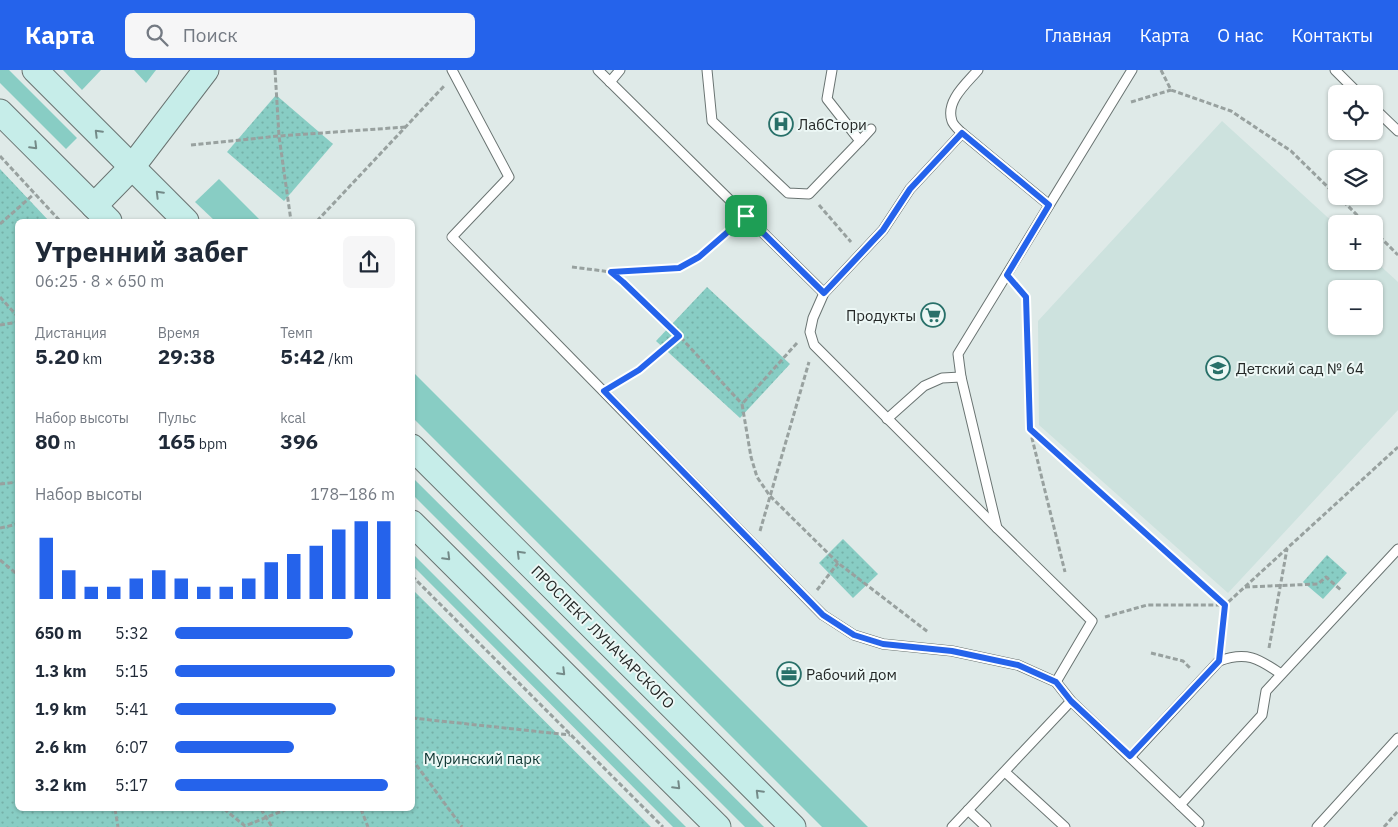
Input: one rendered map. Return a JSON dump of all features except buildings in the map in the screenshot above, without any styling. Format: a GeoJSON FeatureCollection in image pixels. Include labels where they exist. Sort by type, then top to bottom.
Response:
{"type":"FeatureCollection","features":[{"type":"Feature","properties":{"kind":"main road"},"geometry":{"type":"LineString","coordinates":[[35,70],[184,219]]}},
{"type":"Feature","properties":{"kind":"main road"},"geometry":{"type":"LineString","coordinates":[[0,112],[102,213],[132,167],[206,70]]}},
{"type":"Feature","properties":{"kind":"main road","name":"ПРОСПЕКТ ЛУНАЧАРСКОГО"},"geometry":{"type":"LineString","coordinates":[[415,450],[793,827]]}},
{"type":"Feature","properties":{"kind":"main road"},"geometry":{"type":"LineString","coordinates":[[415,526],[718,827]]}},
{"type":"Feature","properties":{"kind":"lane"},"geometry":{"type":"LineString","coordinates":[[598,70],[824,293]]}},
{"type":"Feature","properties":{"kind":"lane"},"geometry":{"type":"LineString","coordinates":[[610,82],[620,70]]}},
{"type":"Feature","properties":{"kind":"lane"},"geometry":{"type":"LineString","coordinates":[[706,70],[712,120],[788,193],[809,194],[871,129]]}},
{"type":"Feature","properties":{"kind":"lane"},"geometry":{"type":"LineString","coordinates":[[832,70],[827,99],[860,141]]}},
{"type":"Feature","properties":{"kind":"lane"},"geometry":{"type":"LineString","coordinates":[[978,70],[956,96],[952,108],[952,121],[962,133],[1049,205]]}},
{"type":"Feature","properties":{"kind":"lane"},"geometry":{"type":"LineString","coordinates":[[997,528],[961,377],[958,354],[1132,70]]}},
{"type":"Feature","properties":{"kind":"lane"},"geometry":{"type":"LineString","coordinates":[[1334,70],[1350,85]]}},
{"type":"Feature","properties":{"kind":"lane"},"geometry":{"type":"LineString","coordinates":[[453,72],[509,176],[452,237],[809,601],[823,615],[854,635],[883,644],[952,651],[1018,665],[1056,682],[1071,701],[1199,823]]}},
{"type":"Feature","properties":{"kind":"lane"},"geometry":{"type":"LineString","coordinates":[[1383,117],[1398,131]]}},
{"type":"Feature","properties":{"kind":"lane"},"geometry":{"type":"LineString","coordinates":[[962,133],[910,189],[883,230],[824,293],[813,318],[810,332],[814,345],[1092,621],[1056,682]]}},
{"type":"Feature","properties":{"kind":"lane"},"geometry":{"type":"LineString","coordinates":[[888,419],[924,386],[942,378],[961,377]]}},
{"type":"Feature","properties":{"kind":"lane"},"geometry":{"type":"LineString","coordinates":[[1180,804],[1262,716],[1266,691],[1398,549]]}},
{"type":"Feature","properties":{"kind":"lane"},"geometry":{"type":"LineString","coordinates":[[1130,756],[1219,661],[1234,656],[1249,657],[1266,664],[1281,674]]}},
{"type":"Feature","properties":{"kind":"lane"},"geometry":{"type":"LineString","coordinates":[[952,827],[1071,701]]}},
{"type":"Feature","properties":{"kind":"lane"},"geometry":{"type":"LineString","coordinates":[[1317,827],[1398,738]]}},
{"type":"Feature","properties":{"kind":"lane"},"geometry":{"type":"LineString","coordinates":[[1005,772],[1065,827]]}},
{"type":"Feature","properties":{"kind":"lane"},"geometry":{"type":"LineString","coordinates":[[968,810],[986,827]]}},
{"type":"Feature","properties":{"kind":"path"},"geometry":{"type":"LineString","coordinates":[[275,70],[279,136],[291,219]]}},
{"type":"Feature","properties":{"kind":"path"},"geometry":{"type":"LineString","coordinates":[[1161,70],[1171,90]]}},
{"type":"Feature","properties":{"kind":"path"},"geometry":{"type":"LineString","coordinates":[[319,219],[406,127],[453,72]]}},
{"type":"Feature","properties":{"kind":"path"},"geometry":{"type":"LineString","coordinates":[[1108,110],[1171,90],[1231,111],[1291,151],[1328,187]]}},
{"type":"Feature","properties":{"kind":"path"},"geometry":{"type":"LineString","coordinates":[[191,145],[279,136],[406,127]]}},
{"type":"Feature","properties":{"kind":"path"},"geometry":{"type":"LineString","coordinates":[[0,156],[58,219]]}},
{"type":"Feature","properties":{"kind":"path"},"geometry":{"type":"LineString","coordinates":[[0,224],[34,194]]}},
{"type":"Feature","properties":{"kind":"path"},"geometry":{"type":"LineString","coordinates":[[809,194],[861,253]]}},
{"type":"Feature","properties":{"kind":"path"},"geometry":{"type":"LineString","coordinates":[[1346,205],[1357,215]]}},
{"type":"Feature","properties":{"kind":"path"},"geometry":{"type":"LineString","coordinates":[[572,266],[611,272],[679,268],[699,257],[746,216]]}},
{"type":"Feature","properties":{"kind":"path"},"geometry":{"type":"LineString","coordinates":[[1383,240],[1397,253]]}},
{"type":"Feature","properties":{"kind":"path"},"geometry":{"type":"LineString","coordinates":[[611,272],[679,336],[742,404],[751,457],[757,477],[770,496],[838,563],[952,651]]}},
{"type":"Feature","properties":{"kind":"path"},"geometry":{"type":"LineString","coordinates":[[1007,275],[1026,297],[1030,429],[1066,574],[1062,592]]}},
{"type":"Feature","properties":{"kind":"path"},"geometry":{"type":"LineString","coordinates":[[0,297],[15,314]]}},
{"type":"Feature","properties":{"kind":"path"},"geometry":{"type":"LineString","coordinates":[[0,325],[15,322]]}},
{"type":"Feature","properties":{"kind":"path"},"geometry":{"type":"LineString","coordinates":[[742,404],[799,341],[810,332]]}},
{"type":"Feature","properties":{"kind":"path"},"geometry":{"type":"LineString","coordinates":[[604,391],[639,370],[679,336]]}},
{"type":"Feature","properties":{"kind":"path"},"geometry":{"type":"LineString","coordinates":[[756,546],[814,345]]}},
{"type":"Feature","properties":{"kind":"path"},"geometry":{"type":"LineString","coordinates":[[1030,429],[1225,605]]}},
{"type":"Feature","properties":{"kind":"path"},"geometry":{"type":"LineString","coordinates":[[1219,661],[1225,605],[1398,447]]}},
{"type":"Feature","properties":{"kind":"path"},"geometry":{"type":"LineString","coordinates":[[0,484],[15,482]]}},
{"type":"Feature","properties":{"kind":"path"},"geometry":{"type":"LineString","coordinates":[[0,528],[15,525]]}},
{"type":"Feature","properties":{"kind":"path"},"geometry":{"type":"LineString","coordinates":[[1266,664],[1287,548]]}},
{"type":"Feature","properties":{"kind":"path"},"geometry":{"type":"LineString","coordinates":[[0,560],[15,572]]}},
{"type":"Feature","properties":{"kind":"path"},"geometry":{"type":"LineString","coordinates":[[809,601],[838,563]]}},
{"type":"Feature","properties":{"kind":"path"},"geometry":{"type":"LineString","coordinates":[[1245,587],[1318,584],[1326,577],[1351,600]]}},
{"type":"Feature","properties":{"kind":"path"},"geometry":{"type":"LineString","coordinates":[[415,579],[662,827]]}},
{"type":"Feature","properties":{"kind":"path"},"geometry":{"type":"LineString","coordinates":[[1092,621],[1147,605],[1225,605]]}},
{"type":"Feature","properties":{"kind":"path"},"geometry":{"type":"LineString","coordinates":[[1151,653],[1183,661],[1202,678]]}},
{"type":"Feature","properties":{"kind":"path"},"geometry":{"type":"LineString","coordinates":[[415,718],[570,735]]}},
{"type":"Feature","properties":{"kind":"path"},"geometry":{"type":"LineString","coordinates":[[415,763],[462,827]]}},
{"type":"Feature","properties":{"kind":"path"},"geometry":{"type":"LineString","coordinates":[[115,811],[118,827]]}},
{"type":"Feature","properties":{"kind":"path"},"geometry":{"type":"LineString","coordinates":[[226,811],[245,826],[281,811]]}},
{"type":"Feature","properties":{"kind":"path"},"geometry":{"type":"LineString","coordinates":[[262,811],[272,827]]}},
{"type":"Feature","properties":{"kind":"path"},"geometry":{"type":"LineString","coordinates":[[362,811],[368,827]]}},
{"type":"Feature","properties":{"kind":"path"},"geometry":{"type":"LineString","coordinates":[[1384,827],[1398,811]]}},
{"type":"Feature","properties":{"kind":"shaded area","name":"Детский сад № 64"},"geometry":{"type":"Polygon","coordinates":[[[1222,121],[1328,218],[1328,270],[1383,270],[1383,268],[1398,282],[1398,410],[1228,593],[1039,425],[1038,321],[1222,121]]]}},
{"type":"Feature","properties":{"kind":"green space"},"geometry":{"type":"Polygon","coordinates":[[[0,70],[9,70],[77,138],[66,149],[0,83],[0,70]]]}},
{"type":"Feature","properties":{"kind":"green space"},"geometry":{"type":"Polygon","coordinates":[[[63,70],[101,70],[82,90],[63,70]]]}},
{"type":"Feature","properties":{"kind":"green space"},"geometry":{"type":"Polygon","coordinates":[[[134,70],[156,70],[146,83],[134,70]]]}},
{"type":"Feature","properties":{"kind":"green space"},"geometry":{"type":"Polygon","coordinates":[[[276,95],[333,144],[284,201],[227,152],[276,95]]]}},
{"type":"Feature","properties":{"kind":"green space","name":"Муринский парк"},"geometry":{"type":"Polygon","coordinates":[[[0,169],[47,219],[15,219],[15,811],[415,811],[415,592],[651,827],[0,827],[0,169]]]}},
{"type":"Feature","properties":{"kind":"green space"},"geometry":{"type":"Polygon","coordinates":[[[219,179],[259,219],[213,219],[195,202],[219,179]]]}},
{"type":"Feature","properties":{"kind":"green space"},"geometry":{"type":"Polygon","coordinates":[[[707,287],[790,364],[740,418],[656,341],[707,287]]]}},
{"type":"Feature","properties":{"kind":"green space"},"geometry":{"type":"Polygon","coordinates":[[[415,374],[868,827],[822,827],[415,420],[415,374]]]}},
{"type":"Feature","properties":{"kind":"green space"},"geometry":{"type":"Polygon","coordinates":[[[415,480],[764,827],[745,827],[415,497],[415,480]]]}},
{"type":"Feature","properties":{"kind":"green space"},"geometry":{"type":"Polygon","coordinates":[[[843,539],[878,574],[853,598],[819,563],[843,539]]]}},
{"type":"Feature","properties":{"kind":"green space"},"geometry":{"type":"Polygon","coordinates":[[[1327,555],[1347,573],[1323,599],[1303,582],[1327,555]]]}},
{"type":"Feature","properties":{"kind":"green space"},"geometry":{"type":"Polygon","coordinates":[[[415,556],[686,827],[673,827],[415,568],[415,556]]]}},
{"type":"Feature","properties":{"kind":"place","name":"ЛабСтори"},"geometry":{"type":"Point","coordinates":[781,124]}},
{"type":"Feature","properties":{"kind":"place","name":"Продукты"},"geometry":{"type":"Point","coordinates":[933,315]}},
{"type":"Feature","properties":{"kind":"place","name":"Детский сад № 64"},"geometry":{"type":"Point","coordinates":[1218,368]}},
{"type":"Feature","properties":{"kind":"place","name":"Рабочий дом"},"geometry":{"type":"Point","coordinates":[789,674]}},
{"type":"Feature","properties":{"kind":"route"},"geometry":{"type":"LineString","coordinates":[[962,133],[1049,205],[1007,275],[1026,297],[1030,429],[1225,605],[1219,661],[1130,756],[1071,701],[1056,682],[1018,665],[952,651],[883,644],[854,635],[823,615],[604,391],[639,370],[679,336],[611,272],[679,268],[699,257],[746,216],[824,293],[883,230],[910,189],[962,133]]}}]}
